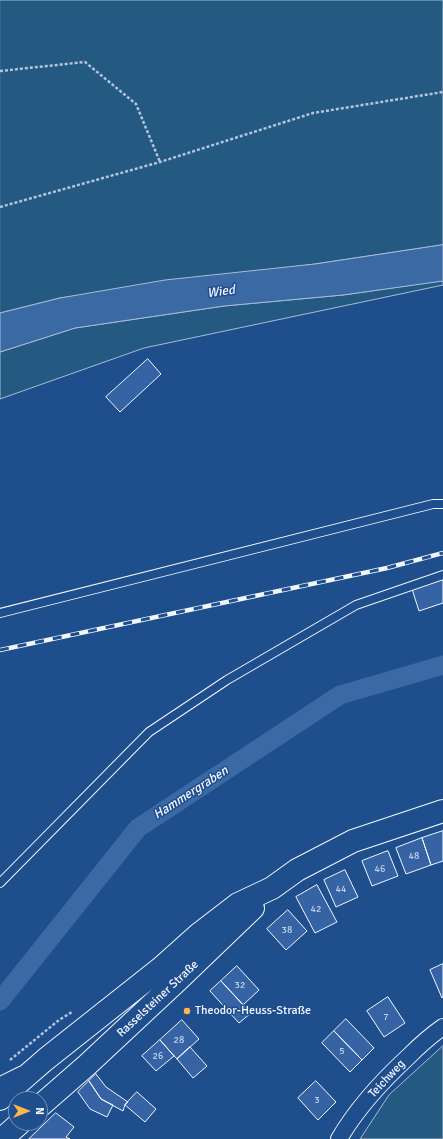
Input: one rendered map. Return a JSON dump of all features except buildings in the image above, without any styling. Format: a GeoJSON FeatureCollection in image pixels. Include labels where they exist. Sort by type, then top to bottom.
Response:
{"type":"FeatureCollection","features":[{"type":"Feature","properties":{"kind":"main road","name":"Rasselsteiner Straße"},"geometry":{"type":"LineString","coordinates":[[48,1099],[171,987],[272,888],[297,870],[353,841],[443,811]]}},
{"type":"Feature","properties":{"kind":"main road","name":"Rasselsteiner Straße"},"geometry":{"type":"LineString","coordinates":[[0,1099],[46,1059],[161,968],[199,934],[238,904],[272,888]]}},
{"type":"Feature","properties":{"kind":"main road"},"geometry":{"type":"LineString","coordinates":[[2,1139],[11,1131]]}},
{"type":"Feature","properties":{"kind":"street","name":"Teichweg"},"geometry":{"type":"LineString","coordinates":[[339,1139],[349,1122],[385,1078],[432,1034],[443,1027]]}},
{"type":"Feature","properties":{"kind":"lane"},"geometry":{"type":"LineString","coordinates":[[0,613],[433,504],[443,504]]}},
{"type":"Feature","properties":{"kind":"lane"},"geometry":{"type":"LineString","coordinates":[[0,883],[149,732],[226,680],[356,605],[443,575]]}},
{"type":"Feature","properties":{"kind":"lane","name":"Rasselsteiner Straße"},"geometry":{"type":"LineString","coordinates":[[0,1081],[46,1059]]}},
{"type":"Feature","properties":{"kind":"path"},"geometry":{"type":"LineString","coordinates":[[0,71],[85,62],[136,104],[160,162]]}},
{"type":"Feature","properties":{"kind":"path"},"geometry":{"type":"LineString","coordinates":[[0,207],[160,162],[313,113],[443,92]]}},
{"type":"Feature","properties":{"kind":"shaded area"},"geometry":{"type":"Polygon","coordinates":[[[0,0],[443,0],[443,245],[315,264],[60,298],[0,313],[0,0]]]}},
{"type":"Feature","properties":{"kind":"shaded area"},"geometry":{"type":"Polygon","coordinates":[[[443,281],[443,285],[144,348],[0,399],[0,352],[75,328],[224,306],[343,295],[443,281]]]}},
{"type":"Feature","properties":{"kind":"shaded area"},"geometry":{"type":"Polygon","coordinates":[[[443,1046],[443,1139],[360,1139],[389,1095],[443,1046]]]}},
{"type":"Feature","properties":{"kind":"water","name":"Wied"},"geometry":{"type":"Polygon","coordinates":[[[443,245],[443,281],[343,295],[224,306],[75,328],[0,352],[0,313],[60,298],[165,280],[315,264],[443,245]]]}},
{"type":"Feature","properties":{"kind":"waterway","name":"Hammergraben"},"geometry":{"type":"LineString","coordinates":[[0,1001],[138,828],[340,695],[443,665]]}},
{"type":"Feature","properties":{"kind":"railway"},"geometry":{"type":"LineString","coordinates":[[0,650],[387,568],[443,553]]}},
{"type":"Feature","properties":{"kind":"place","name":"Theodor-Heuss-Straße"},"geometry":{"type":"Point","coordinates":[187,1011]}}]}
